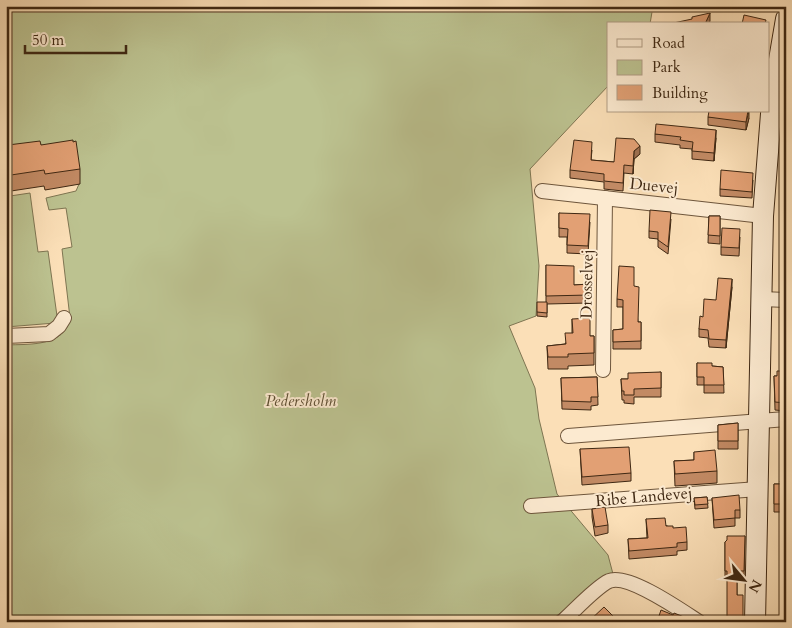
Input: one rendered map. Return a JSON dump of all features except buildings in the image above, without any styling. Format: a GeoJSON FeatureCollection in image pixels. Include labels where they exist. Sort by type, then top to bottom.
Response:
{"type":"FeatureCollection","features":[{"type":"Feature","properties":{"kind":"main road"},"geometry":{"type":"LineString","coordinates":[[755,622],[763,216],[772,101],[786,19]]}},
{"type":"Feature","properties":{"kind":"street","name":"Duevej"},"geometry":{"type":"LineString","coordinates":[[542,191],[763,216]]}},
{"type":"Feature","properties":{"kind":"street","name":"Drosselvej"},"geometry":{"type":"LineString","coordinates":[[603,370],[605,198]]}},
{"type":"Feature","properties":{"kind":"street"},"geometry":{"type":"LineString","coordinates":[[762,299],[786,300]]}},
{"type":"Feature","properties":{"kind":"street"},"geometry":{"type":"LineString","coordinates":[[6,336],[49,334],[59,326],[64,318]]}},
{"type":"Feature","properties":{"kind":"street"},"geometry":{"type":"LineString","coordinates":[[568,436],[786,419]]}},
{"type":"Feature","properties":{"kind":"street","name":"Ribe Landevej"},"geometry":{"type":"LineString","coordinates":[[531,506],[758,489]]}},
{"type":"Feature","properties":{"kind":"street"},"geometry":{"type":"LineString","coordinates":[[562,622],[598,589],[609,581],[619,580],[635,584],[699,622]]}},
{"type":"Feature","properties":{"kind":"green space","name":"Pedersholm"},"geometry":{"type":"Polygon","coordinates":[[[6,6],[653,6],[650,22],[607,22],[607,87],[530,169],[539,266],[536,316],[509,326],[535,388],[539,419],[557,494],[608,555],[613,574],[604,578],[549,622],[6,622],[6,345],[45,342],[54,339],[67,327],[70,318],[62,249],[72,247],[66,208],[49,210],[46,198],[76,191],[79,184],[6,158],[6,6]]]}},
{"type":"Feature","properties":{"kind":"green space"},"geometry":{"type":"Polygon","coordinates":[[[6,193],[10,193],[10,196],[30,193],[38,252],[48,251],[57,316],[55,323],[6,327],[6,193]]]}}]}
